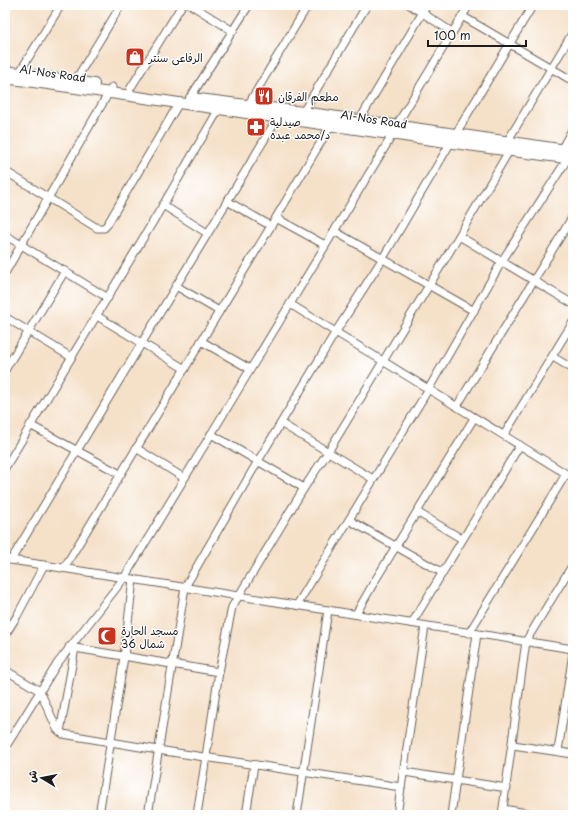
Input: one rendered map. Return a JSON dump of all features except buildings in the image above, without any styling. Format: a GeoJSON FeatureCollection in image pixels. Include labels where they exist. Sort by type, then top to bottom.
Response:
{"type":"FeatureCollection","features":[{"type":"Feature","properties":{"kind":"main road","name":"Al-Nos Road"},"geometry":{"type":"LineString","coordinates":[[5,71],[74,81],[110,90],[178,103],[331,125],[395,130],[571,156]]}},
{"type":"Feature","properties":{"kind":"main road","name":"Al-Nos Road"},"geometry":{"type":"LineString","coordinates":[[5,78],[110,90],[130,89],[302,112],[359,121],[395,130]]}},
{"type":"Feature","properties":{"kind":"main road","name":"Al-Nos Road"},"geometry":{"type":"LineString","coordinates":[[508,146],[561,150],[571,156]]}},
{"type":"Feature","properties":{"kind":"street"},"geometry":{"type":"LineString","coordinates":[[19,73],[61,5]]}},
{"type":"Feature","properties":{"kind":"street"},"geometry":{"type":"LineString","coordinates":[[74,81],[121,5]]}},
{"type":"Feature","properties":{"kind":"street"},"geometry":{"type":"LineString","coordinates":[[130,89],[182,5]]}},
{"type":"Feature","properties":{"kind":"street"},"geometry":{"type":"LineString","coordinates":[[191,5],[233,31]]}},
{"type":"Feature","properties":{"kind":"street"},"geometry":{"type":"LineString","coordinates":[[190,98],[249,5]]}},
{"type":"Feature","properties":{"kind":"street"},"geometry":{"type":"LineString","coordinates":[[248,105],[308,5]]}},
{"type":"Feature","properties":{"kind":"street"},"geometry":{"type":"LineString","coordinates":[[302,112],[367,5]]}},
{"type":"Feature","properties":{"kind":"street"},"geometry":{"type":"LineString","coordinates":[[410,5],[452,32]]}},
{"type":"Feature","properties":{"kind":"street"},"geometry":{"type":"LineString","coordinates":[[359,121],[427,5]]}},
{"type":"Feature","properties":{"kind":"street"},"geometry":{"type":"LineString","coordinates":[[5,748],[40,691],[124,578],[326,245],[469,5]]}},
{"type":"Feature","properties":{"kind":"street"},"geometry":{"type":"LineString","coordinates":[[148,815],[185,588],[258,461],[282,424],[335,333],[382,258],[533,5]]}},
{"type":"Feature","properties":{"kind":"street"},"geometry":{"type":"LineString","coordinates":[[462,16],[573,81]]}},
{"type":"Feature","properties":{"kind":"street"},"geometry":{"type":"LineString","coordinates":[[197,815],[219,672],[230,614],[238,596],[304,488],[328,452],[459,236],[551,68],[573,32]]}},
{"type":"Feature","properties":{"kind":"street"},"geometry":{"type":"LineString","coordinates":[[5,273],[110,90]]}},
{"type":"Feature","properties":{"kind":"street"},"geometry":{"type":"LineString","coordinates":[[5,171],[97,228],[104,228],[178,103]]}},
{"type":"Feature","properties":{"kind":"street"},"geometry":{"type":"LineString","coordinates":[[5,468],[164,205],[219,109]]}},
{"type":"Feature","properties":{"kind":"street"},"geometry":{"type":"LineString","coordinates":[[278,117],[76,451],[8,560],[573,649]]}},
{"type":"Feature","properties":{"kind":"street"},"geometry":{"type":"LineString","coordinates":[[64,568],[331,125]]}},
{"type":"Feature","properties":{"kind":"street"},"geometry":{"type":"LineString","coordinates":[[561,150],[573,128]]}},
{"type":"Feature","properties":{"kind":"street"},"geometry":{"type":"LineString","coordinates":[[297,605],[428,390],[502,261],[571,156]]}},
{"type":"Feature","properties":{"kind":"street"},"geometry":{"type":"LineString","coordinates":[[227,201],[271,226]]}},
{"type":"Feature","properties":{"kind":"street"},"geometry":{"type":"LineString","coordinates":[[164,205],[208,233]]}},
{"type":"Feature","properties":{"kind":"street"},"geometry":{"type":"LineString","coordinates":[[457,406],[573,216]]}},
{"type":"Feature","properties":{"kind":"street"},"geometry":{"type":"LineString","coordinates":[[276,218],[326,245]]}},
{"type":"Feature","properties":{"kind":"street"},"geometry":{"type":"LineString","coordinates":[[334,231],[474,311]]}},
{"type":"Feature","properties":{"kind":"street"},"geometry":{"type":"LineString","coordinates":[[5,235],[108,298]]}},
{"type":"Feature","properties":{"kind":"street"},"geometry":{"type":"LineString","coordinates":[[459,236],[573,304]]}},
{"type":"Feature","properties":{"kind":"street"},"geometry":{"type":"LineString","coordinates":[[5,370],[65,271]]}},
{"type":"Feature","properties":{"kind":"street"},"geometry":{"type":"LineString","coordinates":[[176,286],[219,311]]}},
{"type":"Feature","properties":{"kind":"street"},"geometry":{"type":"LineString","coordinates":[[290,304],[428,390],[520,444],[573,478]]}},
{"type":"Feature","properties":{"kind":"street"},"geometry":{"type":"LineString","coordinates":[[96,316],[185,369]]}},
{"type":"Feature","properties":{"kind":"street"},"geometry":{"type":"LineString","coordinates":[[5,317],[71,357]]}},
{"type":"Feature","properties":{"kind":"street"},"geometry":{"type":"LineString","coordinates":[[504,435],[573,322]]}},
{"type":"Feature","properties":{"kind":"street"},"geometry":{"type":"LineString","coordinates":[[201,341],[250,369]]}},
{"type":"Feature","properties":{"kind":"street"},"geometry":{"type":"LineString","coordinates":[[552,357],[573,369]]}},
{"type":"Feature","properties":{"kind":"street"},"geometry":{"type":"LineString","coordinates":[[356,614],[372,584],[474,418]]}},
{"type":"Feature","properties":{"kind":"street"},"geometry":{"type":"LineString","coordinates":[[282,424],[373,479]]}},
{"type":"Feature","properties":{"kind":"street"},"geometry":{"type":"LineString","coordinates":[[30,425],[120,474]]}},
{"type":"Feature","properties":{"kind":"street"},"geometry":{"type":"LineString","coordinates":[[211,434],[304,488]]}},
{"type":"Feature","properties":{"kind":"street"},"geometry":{"type":"LineString","coordinates":[[412,623],[520,444]]}},
{"type":"Feature","properties":{"kind":"street"},"geometry":{"type":"LineString","coordinates":[[136,448],[184,478]]}},
{"type":"Feature","properties":{"kind":"street"},"geometry":{"type":"LineString","coordinates":[[469,633],[566,474]]}},
{"type":"Feature","properties":{"kind":"street"},"geometry":{"type":"LineString","coordinates":[[417,512],[462,538]]}},
{"type":"Feature","properties":{"kind":"street"},"geometry":{"type":"LineString","coordinates":[[349,520],[442,573]]}},
{"type":"Feature","properties":{"kind":"street"},"geometry":{"type":"LineString","coordinates":[[539,815],[503,812],[526,641],[573,564]]}},
{"type":"Feature","properties":{"kind":"street"},"geometry":{"type":"LineString","coordinates":[[5,635],[17,616],[44,565]]}},
{"type":"Feature","properties":{"kind":"street"},"geometry":{"type":"LineString","coordinates":[[99,815],[124,657],[134,579]]}},
{"type":"Feature","properties":{"kind":"street"},"geometry":{"type":"LineString","coordinates":[[297,815],[328,610]]}},
{"type":"Feature","properties":{"kind":"street"},"geometry":{"type":"LineString","coordinates":[[397,815],[425,626]]}},
{"type":"Feature","properties":{"kind":"street"},"geometry":{"type":"LineString","coordinates":[[450,815],[477,634]]}},
{"type":"Feature","properties":{"kind":"street"},"geometry":{"type":"LineString","coordinates":[[72,648],[219,672]]}},
{"type":"Feature","properties":{"kind":"street"},"geometry":{"type":"LineString","coordinates":[[60,732],[72,648]]}},
{"type":"Feature","properties":{"kind":"street"},"geometry":{"type":"LineString","coordinates":[[558,751],[573,653]]}},
{"type":"Feature","properties":{"kind":"street"},"geometry":{"type":"LineString","coordinates":[[5,670],[40,691],[57,729],[63,734],[401,787]]}},
{"type":"Feature","properties":{"kind":"street"},"geometry":{"type":"LineString","coordinates":[[513,745],[573,754]]}},
{"type":"Feature","properties":{"kind":"street"},"geometry":{"type":"LineString","coordinates":[[246,815],[254,765]]}},
{"type":"Feature","properties":{"kind":"street"},"geometry":{"type":"LineString","coordinates":[[404,772],[507,788]]}},
{"type":"Feature","properties":{"kind":"place","name":"الرفاعى سنتر"},"geometry":{"type":"Point","coordinates":[135,57]}},
{"type":"Feature","properties":{"kind":"place","name":"مطعم الفرقان"},"geometry":{"type":"Point","coordinates":[264,96]}},
{"type":"Feature","properties":{"kind":"place","name":"صيدلية د/محمد عبده"},"geometry":{"type":"Point","coordinates":[256,127]}},
{"type":"Feature","properties":{"kind":"place","name":"مسجد الحارة 36 شمال"},"geometry":{"type":"Point","coordinates":[107,636]}}]}
